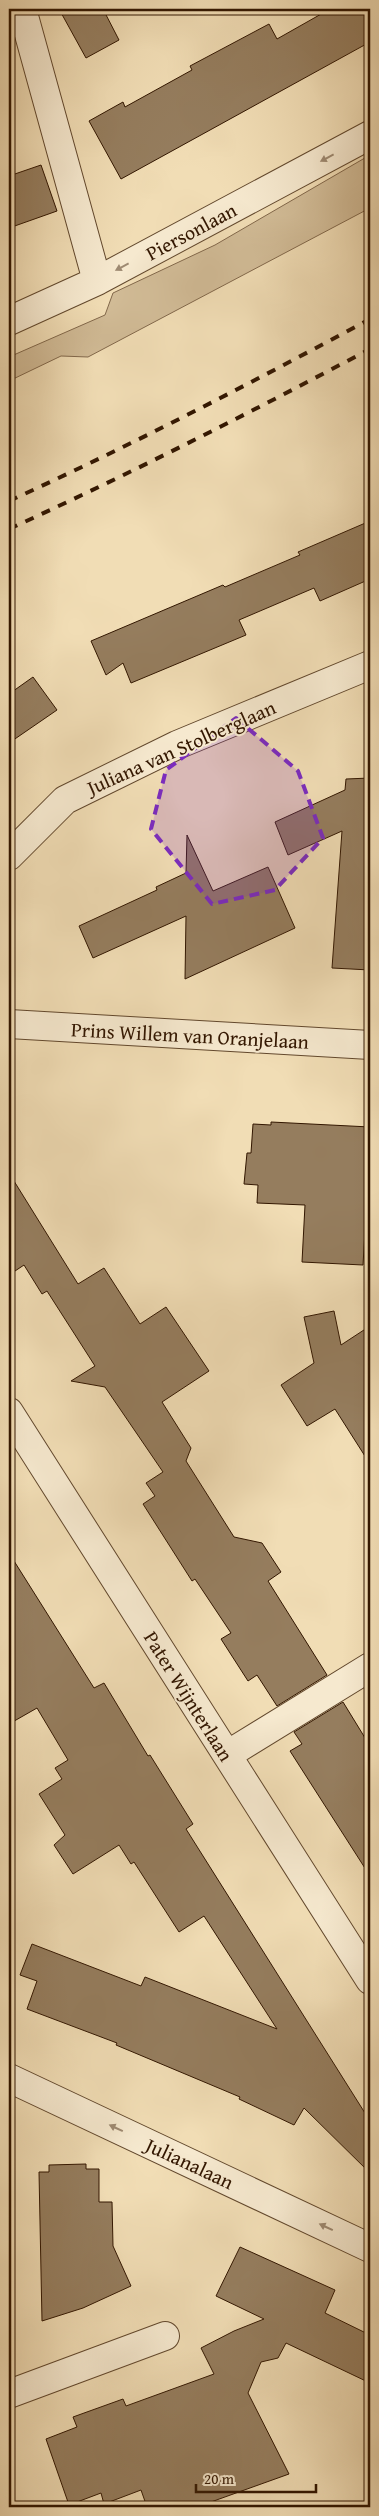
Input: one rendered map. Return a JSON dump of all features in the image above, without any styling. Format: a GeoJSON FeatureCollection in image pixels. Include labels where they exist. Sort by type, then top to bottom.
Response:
{"type":"FeatureCollection","features":[{"type":"Feature","properties":{"kind":"street"},"geometry":{"type":"LineString","coordinates":[[22,9],[97,281]]}},
{"type":"Feature","properties":{"kind":"street","name":"Piersonlaan"},"geometry":{"type":"LineString","coordinates":[[9,321],[97,281],[370,135]]}},
{"type":"Feature","properties":{"kind":"street","name":"Juliana van Stolberglaan"},"geometry":{"type":"LineString","coordinates":[[9,856],[65,800],[177,745],[370,665]]}},
{"type":"Feature","properties":{"kind":"street","name":"Prins Willem van Oranjelaan"},"geometry":{"type":"LineString","coordinates":[[9,1024],[370,1045]]}},
{"type":"Feature","properties":{"kind":"street","name":"Pater Wijnterlaan"},"geometry":{"type":"LineString","coordinates":[[9,1412],[370,1980]]}},
{"type":"Feature","properties":{"kind":"street"},"geometry":{"type":"LineString","coordinates":[[227,1755],[370,1667]]}},
{"type":"Feature","properties":{"kind":"street","name":"Julianalaan"},"geometry":{"type":"LineString","coordinates":[[9,2078],[370,2248]]}},
{"type":"Feature","properties":{"kind":"street"},"geometry":{"type":"LineString","coordinates":[[9,2394],[165,2336]]}},
{"type":"Feature","properties":{"kind":"highlighted area"},"geometry":{"type":"Polygon","coordinates":[[[236,718],[298,771],[323,838],[275,890],[212,904],[151,829],[166,770],[236,718]]]}},
{"type":"Feature","properties":{"kind":"shaded area"},"geometry":{"type":"Polygon","coordinates":[[[370,155],[370,208],[88,357],[61,356],[9,381],[9,357],[105,315],[113,293],[215,245],[370,155]]]}},
{"type":"Feature","properties":{"kind":"building"},"geometry":{"type":"Polygon","coordinates":[[[59,9],[103,9],[119,40],[86,58],[59,9]]]}},
{"type":"Feature","properties":{"kind":"building"},"geometry":{"type":"Polygon","coordinates":[[[330,9],[370,9],[370,42],[121,179],[89,121],[123,102],[125,107],[192,70],[190,66],[269,24],[277,39],[330,9]]]}},
{"type":"Feature","properties":{"kind":"building"},"geometry":{"type":"Polygon","coordinates":[[[41,165],[57,211],[9,228],[9,176],[41,165]]]}},
{"type":"Feature","properties":{"kind":"building"},"geometry":{"type":"Polygon","coordinates":[[[370,521],[370,579],[320,601],[314,588],[239,620],[246,635],[131,683],[123,663],[106,675],[91,641],[223,585],[225,587],[300,555],[298,552],[370,521]]]}},
{"type":"Feature","properties":{"kind":"building"},"geometry":{"type":"Polygon","coordinates":[[[33,677],[57,710],[9,743],[9,694],[33,677]]]}},
{"type":"Feature","properties":{"kind":"building"},"geometry":{"type":"Polygon","coordinates":[[[370,778],[370,970],[332,968],[342,831],[288,855],[275,822],[345,790],[346,779],[370,778]]]}},
{"type":"Feature","properties":{"kind":"building"},"geometry":{"type":"Polygon","coordinates":[[[187,835],[213,891],[268,867],[295,928],[185,979],[186,916],[93,958],[79,926],[157,890],[156,887],[186,873],[187,835]]]}},
{"type":"Feature","properties":{"kind":"building"},"geometry":{"type":"Polygon","coordinates":[[[271,1122],[370,1127],[370,1196],[367,1196],[363,1265],[302,1262],[305,1205],[257,1203],[258,1185],[244,1184],[247,1153],[251,1153],[253,1124],[271,1125],[271,1122]]]}},
{"type":"Feature","properties":{"kind":"building"},"geometry":{"type":"Polygon","coordinates":[[[9,1173],[78,1284],[104,1268],[140,1324],[166,1307],[209,1371],[162,1402],[191,1448],[186,1461],[234,1537],[262,1543],[281,1572],[268,1581],[327,1675],[277,1706],[257,1675],[248,1681],[221,1639],[231,1633],[195,1579],[192,1581],[143,1504],[155,1496],[146,1483],[163,1472],[105,1387],[71,1381],[95,1366],[47,1291],[42,1294],[24,1265],[9,1275],[9,1173]]]}},
{"type":"Feature","properties":{"kind":"building"},"geometry":{"type":"Polygon","coordinates":[[[334,1311],[341,1345],[370,1326],[370,1464],[335,1409],[307,1426],[281,1385],[314,1363],[304,1317],[334,1311]]]}},
{"type":"Feature","properties":{"kind":"building"},"geometry":{"type":"Polygon","coordinates":[[[9,1553],[94,1688],[104,1683],[148,1756],[150,1755],[193,1824],[186,1829],[370,2121],[370,2173],[304,2108],[294,2125],[239,2099],[240,2097],[116,2045],[117,2043],[27,2009],[37,1981],[20,1975],[32,1944],[141,1986],[145,1977],[277,2029],[204,1916],[179,1932],[134,1862],[131,1864],[119,1845],[73,1874],[54,1845],[65,1835],[39,1794],[62,1779],[55,1768],[68,1760],[37,1708],[9,1724],[9,1553]]]}},
{"type":"Feature","properties":{"kind":"building"},"geometry":{"type":"Polygon","coordinates":[[[343,1702],[370,1746],[370,1876],[290,1751],[302,1744],[294,1732],[343,1702]]]}},
{"type":"Feature","properties":{"kind":"building"},"geometry":{"type":"Polygon","coordinates":[[[86,2164],[86,2169],[99,2169],[99,2202],[112,2202],[113,2246],[131,2286],[83,2308],[42,2321],[39,2172],[49,2172],[49,2165],[86,2164]]]}},
{"type":"Feature","properties":{"kind":"building"},"geometry":{"type":"Polygon","coordinates":[[[240,2247],[335,2290],[325,2313],[370,2335],[370,2383],[286,2343],[278,2358],[261,2362],[248,2393],[289,2474],[197,2507],[147,2507],[141,2490],[104,2504],[101,2493],[69,2505],[46,2439],[77,2427],[73,2417],[123,2399],[126,2406],[214,2374],[201,2348],[234,2331],[264,2319],[216,2296],[240,2247]]]}},
{"type":"Feature","properties":{"kind":"railway"},"geometry":{"type":"LineString","coordinates":[[9,501],[191,413],[370,319]]}},
{"type":"Feature","properties":{"kind":"railway"},"geometry":{"type":"LineString","coordinates":[[9,529],[191,442],[370,349]]}}]}
